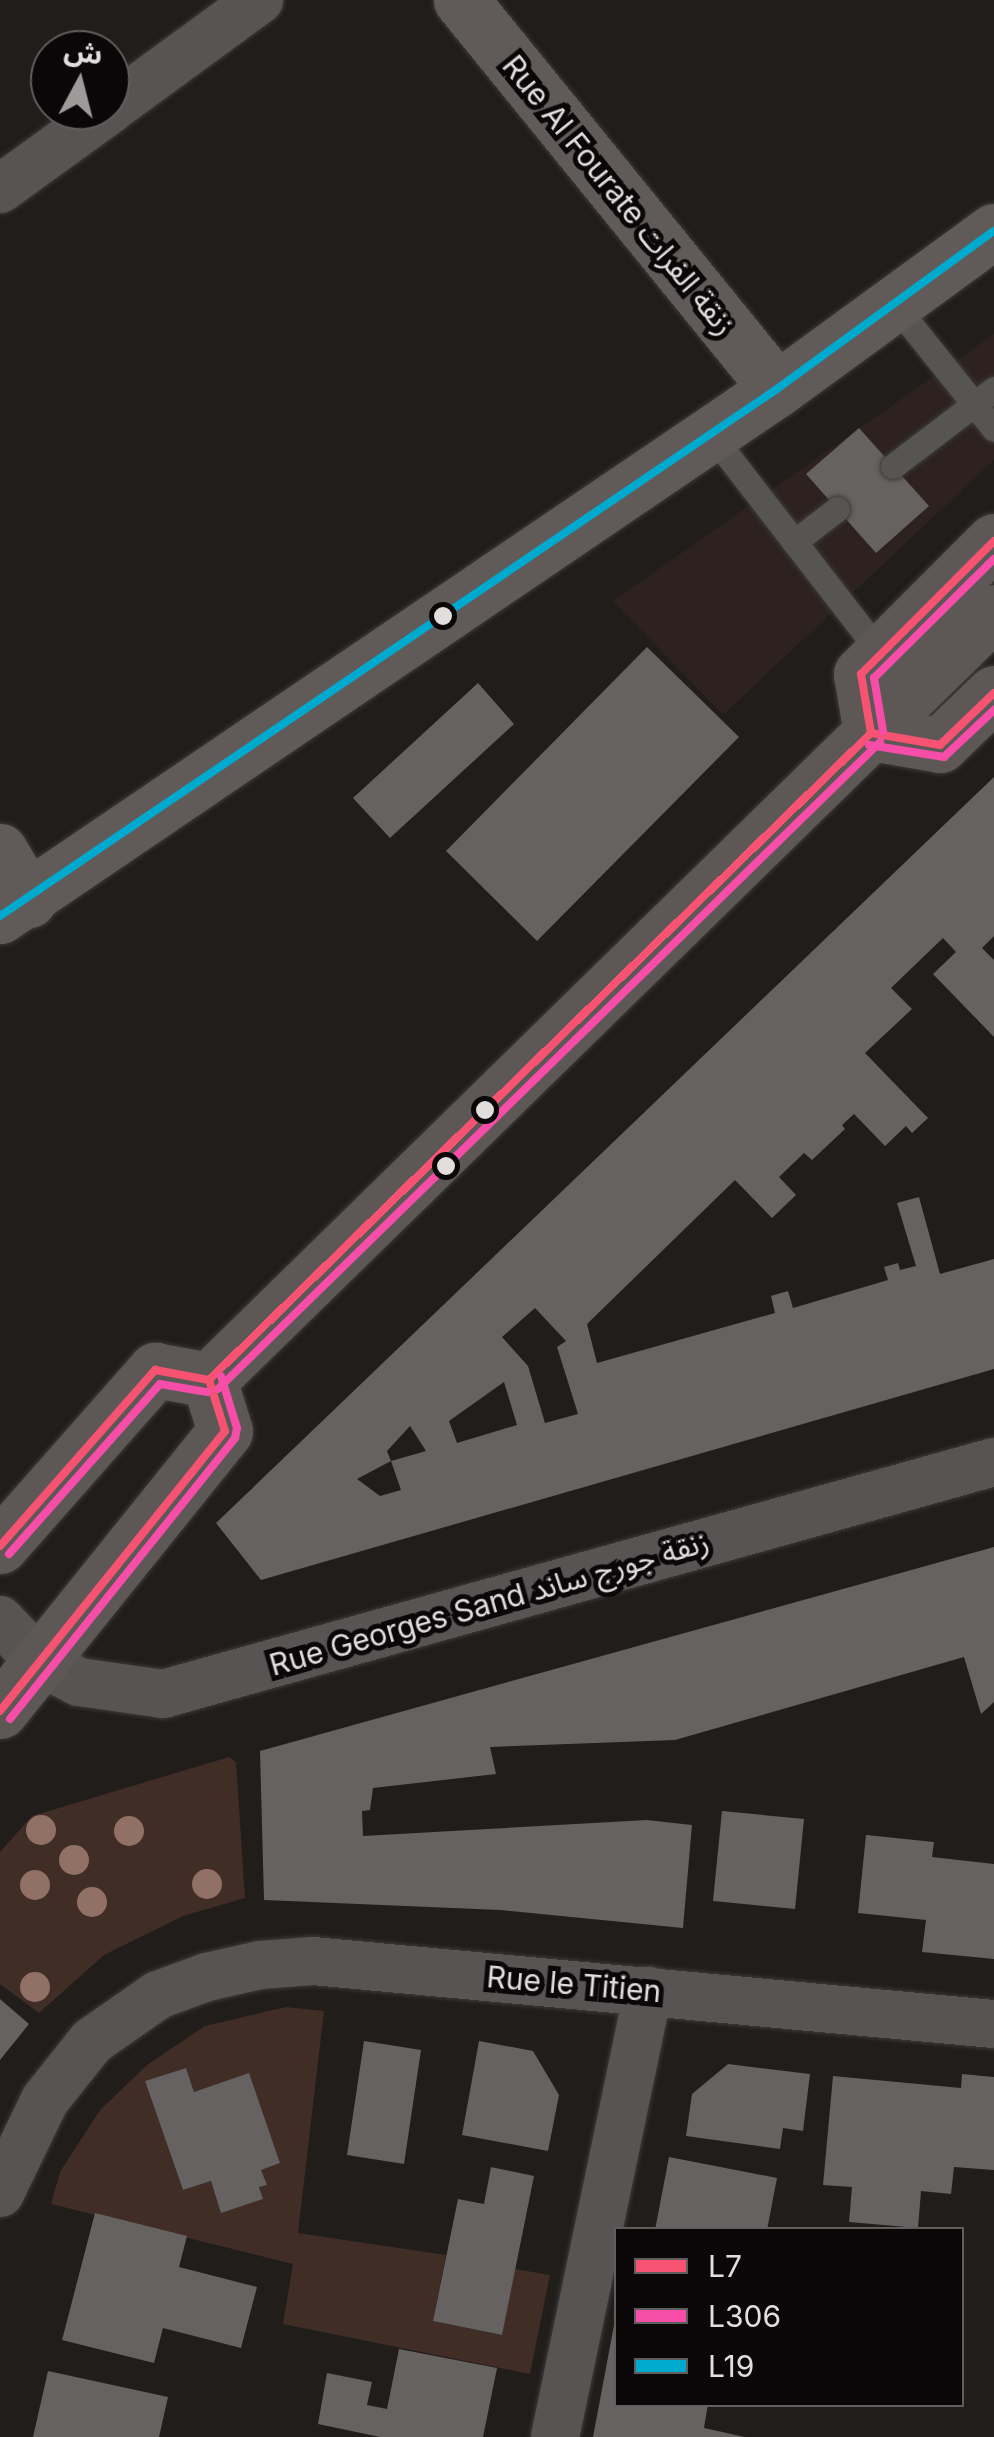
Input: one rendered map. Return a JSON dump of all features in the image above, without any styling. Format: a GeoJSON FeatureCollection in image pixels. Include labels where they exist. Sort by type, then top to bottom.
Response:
{"type":"FeatureCollection","features":[{"type":"Feature","properties":{"kind":"main road","name":"Rue Al Fourate زنقة الفرات"},"geometry":{"type":"LineString","coordinates":[[460,0],[777,389]]}},
{"type":"Feature","properties":{"kind":"main road"},"geometry":{"type":"LineString","coordinates":[[0,851],[14,908],[777,389],[994,230]]}},
{"type":"Feature","properties":{"kind":"main road"},"geometry":{"type":"LineString","coordinates":[[871,733],[861,674],[994,541]]}},
{"type":"Feature","properties":{"kind":"main road"},"geometry":{"type":"LineString","coordinates":[[209,1380],[994,612]]}},
{"type":"Feature","properties":{"kind":"main road"},"geometry":{"type":"LineString","coordinates":[[871,733],[940,745],[994,693]]}},
{"type":"Feature","properties":{"kind":"main road"},"geometry":{"type":"LineString","coordinates":[[0,1546],[155,1370],[209,1380]]}},
{"type":"Feature","properties":{"kind":"main road"},"geometry":{"type":"LineString","coordinates":[[0,1712],[225,1431],[209,1380]]}},
{"type":"Feature","properties":{"kind":"street"},"geometry":{"type":"LineString","coordinates":[[130,95],[260,0]]}},
{"type":"Feature","properties":{"kind":"street"},"geometry":{"type":"LineString","coordinates":[[0,190],[82,130]]}},
{"type":"Feature","properties":{"kind":"street","name":"Rue Georges Sand زنقة جورج ساند"},"geometry":{"type":"LineString","coordinates":[[0,1620],[40,1662],[78,1682],[163,1694],[994,1462]]}},
{"type":"Feature","properties":{"kind":"street","name":"Rue le Titien"},"geometry":{"type":"LineString","coordinates":[[0,2193],[25,2133],[67,2069],[92,2041],[158,1995],[224,1973],[313,1961],[994,2024]]}},
{"type":"Feature","properties":{"kind":"street"},"geometry":{"type":"LineString","coordinates":[[554,2437],[648,1990]]}},
{"type":"Feature","properties":{"kind":"lane"},"geometry":{"type":"LineString","coordinates":[[894,304],[984,396],[994,429]]}},
{"type":"Feature","properties":{"kind":"lane"},"geometry":{"type":"LineString","coordinates":[[893,466],[984,396]]}},
{"type":"Feature","properties":{"kind":"lane"},"geometry":{"type":"LineString","coordinates":[[711,434],[881,654]]}},
{"type":"Feature","properties":{"kind":"lane"},"geometry":{"type":"LineString","coordinates":[[794,542],[837,509]]}},
{"type":"Feature","properties":{"kind":"shaded area"},"geometry":{"type":"Polygon","coordinates":[[[994,334],[994,460],[723,715],[613,601],[994,334]]]}},
{"type":"Feature","properties":{"kind":"shaded area"},"geometry":{"type":"Polygon","coordinates":[[[229,1757],[236,1762],[245,1898],[183,1916],[104,1955],[39,2013],[0,1984],[0,1852],[32,1816],[229,1757]]]}},
{"type":"Feature","properties":{"kind":"shaded area"},"geometry":{"type":"Polygon","coordinates":[[[286,2007],[324,2011],[298,2233],[446,2255],[433,2321],[501,2335],[515,2269],[550,2275],[530,2374],[283,2324],[293,2264],[51,2204],[60,2172],[100,2110],[147,2065],[205,2026],[286,2007]],[[186,2068],[145,2081],[183,2190],[211,2181],[222,2212],[262,2199],[259,2187],[266,2184],[261,2170],[280,2163],[249,2074],[194,2092],[186,2068]]]}},
{"type":"Feature","properties":{"kind":"building"},"geometry":{"type":"Polygon","coordinates":[[[859,428],[929,506],[876,553],[806,474],[859,428]]]}},
{"type":"Feature","properties":{"kind":"building"},"geometry":{"type":"Polygon","coordinates":[[[647,647],[739,737],[537,941],[446,851],[647,647]]]}},
{"type":"Feature","properties":{"kind":"building"},"geometry":{"type":"Polygon","coordinates":[[[478,683],[514,724],[390,838],[353,798],[478,683]]]}},
{"type":"Feature","properties":{"kind":"building"},"geometry":{"type":"Polygon","coordinates":[[[994,777],[994,936],[982,948],[994,960],[994,1037],[933,974],[956,952],[943,938],[891,988],[912,1009],[865,1053],[928,1118],[912,1133],[906,1126],[885,1146],[854,1114],[842,1125],[845,1129],[812,1160],[804,1153],[779,1177],[796,1195],[772,1218],[735,1180],[587,1324],[597,1363],[775,1313],[771,1296],[788,1291],[793,1308],[888,1280],[884,1267],[898,1263],[900,1270],[916,1266],[897,1203],[919,1197],[940,1274],[994,1259],[994,1369],[261,1580],[216,1523],[994,777]],[[535,1308],[502,1337],[528,1366],[545,1423],[578,1414],[557,1347],[566,1341],[535,1308]],[[504,1382],[449,1421],[457,1443],[517,1425],[504,1382]],[[410,1426],[387,1451],[391,1461],[426,1451],[410,1426]],[[391,1461],[357,1479],[380,1496],[401,1490],[391,1461]]]}},
{"type":"Feature","properties":{"kind":"building"},"geometry":{"type":"Polygon","coordinates":[[[994,1547],[994,1702],[981,1714],[964,1657],[675,1740],[490,1747],[496,1774],[373,1788],[370,1810],[362,1811],[363,1836],[647,1820],[692,1825],[683,1928],[500,1910],[264,1900],[260,1751],[994,1547]]]}},
{"type":"Feature","properties":{"kind":"building"},"geometry":{"type":"Polygon","coordinates":[[[722,1811],[804,1819],[795,1909],[713,1901],[722,1811]]]}},
{"type":"Feature","properties":{"kind":"building"},"geometry":{"type":"Polygon","coordinates":[[[866,1835],[934,1842],[932,1857],[994,1864],[994,1959],[922,1952],[926,1920],[858,1913],[866,1835]]]}},
{"type":"Feature","properties":{"kind":"building"},"geometry":{"type":"Polygon","coordinates":[[[0,1999],[29,2024],[0,2060],[0,1999]]]}},
{"type":"Feature","properties":{"kind":"building"},"geometry":{"type":"Polygon","coordinates":[[[364,2041],[421,2050],[404,2164],[347,2155],[364,2041]]]}},
{"type":"Feature","properties":{"kind":"building"},"geometry":{"type":"Polygon","coordinates":[[[479,2041],[533,2051],[559,2095],[548,2151],[462,2135],[479,2041]]]}},
{"type":"Feature","properties":{"kind":"building"},"geometry":{"type":"Polygon","coordinates":[[[728,2064],[810,2074],[803,2131],[783,2128],[780,2149],[686,2136],[692,2094],[728,2064]]]}},
{"type":"Feature","properties":{"kind":"building"},"geometry":{"type":"Polygon","coordinates":[[[186,2068],[194,2092],[249,2073],[280,2163],[261,2170],[267,2185],[259,2187],[263,2199],[221,2213],[211,2181],[183,2190],[145,2081],[186,2068]]]}},
{"type":"Feature","properties":{"kind":"building"},"geometry":{"type":"Polygon","coordinates":[[[962,2074],[994,2077],[994,2170],[954,2167],[951,2194],[921,2191],[918,2227],[849,2222],[852,2187],[823,2185],[833,2076],[961,2088],[962,2074]]]}},
{"type":"Feature","properties":{"kind":"building"},"geometry":{"type":"Polygon","coordinates":[[[669,2157],[777,2178],[768,2227],[656,2227],[669,2157]]]}},
{"type":"Feature","properties":{"kind":"building"},"geometry":{"type":"Polygon","coordinates":[[[491,2167],[534,2176],[502,2335],[433,2321],[458,2199],[484,2204],[491,2167]]]}},
{"type":"Feature","properties":{"kind":"building"},"geometry":{"type":"Polygon","coordinates":[[[95,2213],[187,2236],[179,2267],[257,2287],[241,2348],[163,2328],[154,2363],[62,2340],[95,2213]]]}},
{"type":"Feature","properties":{"kind":"building"},"geometry":{"type":"Polygon","coordinates":[[[614,2325],[614,2407],[708,2407],[704,2428],[745,2437],[593,2437],[614,2325]]]}},
{"type":"Feature","properties":{"kind":"building"},"geometry":{"type":"Polygon","coordinates":[[[399,2349],[497,2368],[483,2437],[380,2437],[318,2424],[327,2373],[372,2382],[367,2405],[387,2409],[399,2349]]]}},
{"type":"Feature","properties":{"kind":"building"},"geometry":{"type":"Polygon","coordinates":[[[48,2371],[168,2397],[159,2437],[33,2437],[48,2371]]]}},
{"type":"Feature","properties":{"kind":"transit line","name":"L19"},"geometry":{"type":"LineString","coordinates":[[0,916],[777,389],[994,231]]}},
{"type":"Feature","properties":{"kind":"transit line","name":"L7"},"geometry":{"type":"LineString","coordinates":[[871,733],[861,674],[994,541]]}},
{"type":"Feature","properties":{"kind":"transit line","name":"L306"},"geometry":{"type":"LineString","coordinates":[[883,731],[874,678],[994,559]]}},
{"type":"Feature","properties":{"kind":"transit line","name":"L7"},"geometry":{"type":"LineString","coordinates":[[871,733],[940,745],[994,693]]}},
{"type":"Feature","properties":{"kind":"transit line","name":"L306"},"geometry":{"type":"LineString","coordinates":[[869,745],[944,757],[994,710]]}},
{"type":"Feature","properties":{"kind":"transit line","name":"L7"},"geometry":{"type":"LineString","coordinates":[[209,1380],[871,733]]}},
{"type":"Feature","properties":{"kind":"transit line","name":"L306"},"geometry":{"type":"LineString","coordinates":[[218,1389],[880,742]]}},
{"type":"Feature","properties":{"kind":"transit line","name":"L7"},"geometry":{"type":"LineString","coordinates":[[0,1546],[155,1370],[209,1380]]}},
{"type":"Feature","properties":{"kind":"transit line","name":"L306"},"geometry":{"type":"LineString","coordinates":[[10,1719],[235,1438],[237,1428],[221,1376]]}},
{"type":"Feature","properties":{"kind":"transit line","name":"L7"},"geometry":{"type":"LineString","coordinates":[[0,1711],[225,1431],[209,1380]]}},
{"type":"Feature","properties":{"kind":"transit line","name":"L306"},"geometry":{"type":"LineString","coordinates":[[9,1554],[160,1384],[207,1392]]}}]}
